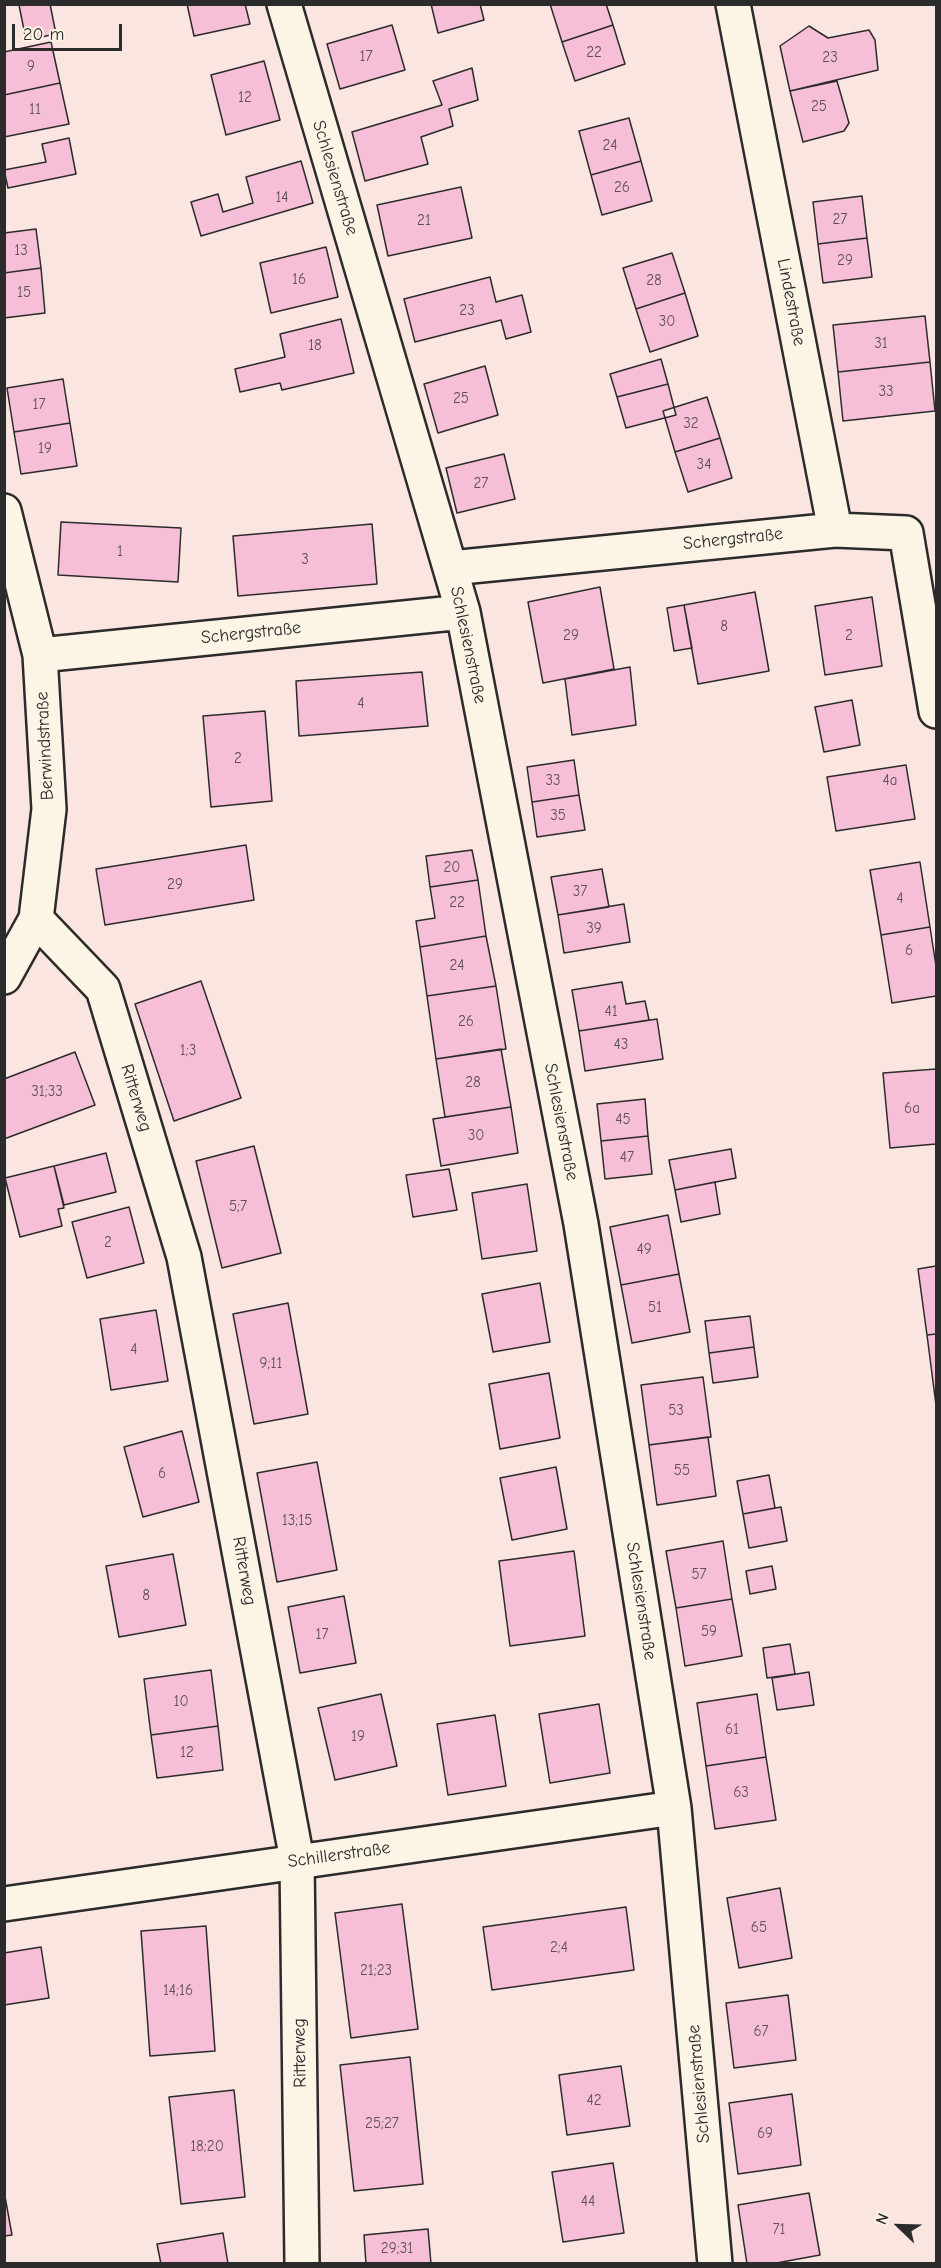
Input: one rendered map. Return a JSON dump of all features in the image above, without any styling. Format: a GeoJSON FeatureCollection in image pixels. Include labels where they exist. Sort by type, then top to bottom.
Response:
{"type":"FeatureCollection","features":[{"type":"Feature","properties":{"kind":"street","name":"Schlesienstraße"},"geometry":{"type":"LineString","coordinates":[[284,4],[452,568],[463,612],[581,1224],[674,1808],[715,2264]]}},
{"type":"Feature","properties":{"kind":"street","name":"Lindestraße"},"geometry":{"type":"LineString","coordinates":[[733,4],[835,530]]}},
{"type":"Feature","properties":{"kind":"street","name":"Berwindstraße"},"geometry":{"type":"LineString","coordinates":[[4,511],[40,655],[49,810],[36,919],[4,977]]}},
{"type":"Feature","properties":{"kind":"street","name":"Schergstraße"},"geometry":{"type":"LineString","coordinates":[[452,568],[835,530]]}},
{"type":"Feature","properties":{"kind":"street"},"geometry":{"type":"LineString","coordinates":[[835,530],[906,533],[936,711]]}},
{"type":"Feature","properties":{"kind":"street","name":"Schergstraße"},"geometry":{"type":"LineString","coordinates":[[40,655],[463,612]]}},
{"type":"Feature","properties":{"kind":"street","name":"Ritterweg"},"geometry":{"type":"LineString","coordinates":[[36,919],[103,989],[184,1257],[297,1860],[302,2264]]}},
{"type":"Feature","properties":{"kind":"street","name":"Schillerstraße"},"geometry":{"type":"LineString","coordinates":[[4,1904],[297,1860],[674,1808]]}},
{"type":"Feature","properties":{"kind":"building"},"geometry":{"type":"Polygon","coordinates":[[[50,4],[56,34],[26,40],[19,5],[50,4]]]}},
{"type":"Feature","properties":{"kind":"building"},"geometry":{"type":"Polygon","coordinates":[[[187,4],[245,4],[250,24],[194,36],[187,4]]]}},
{"type":"Feature","properties":{"kind":"building"},"geometry":{"type":"Polygon","coordinates":[[[431,4],[480,4],[484,20],[438,33],[431,4]]]}},
{"type":"Feature","properties":{"kind":"building"},"geometry":{"type":"Polygon","coordinates":[[[550,4],[606,4],[613,25],[562,42],[550,4]]]}},
{"type":"Feature","properties":{"kind":"building"},"geometry":{"type":"Polygon","coordinates":[[[392,25],[405,70],[340,89],[327,44],[392,25]]]}},
{"type":"Feature","properties":{"kind":"building"},"geometry":{"type":"Polygon","coordinates":[[[613,25],[625,64],[575,81],[562,42],[613,25]]]}},
{"type":"Feature","properties":{"kind":"building"},"geometry":{"type":"Polygon","coordinates":[[[809,26],[828,38],[869,30],[875,40],[878,70],[790,91],[780,46],[809,26]]]}},
{"type":"Feature","properties":{"kind":"building"},"geometry":{"type":"Polygon","coordinates":[[[51,42],[60,83],[4,95],[4,52],[51,42]]]}},
{"type":"Feature","properties":{"kind":"building"},"geometry":{"type":"Polygon","coordinates":[[[264,61],[280,120],[226,135],[211,75],[264,61]]]}},
{"type":"Feature","properties":{"kind":"building"},"geometry":{"type":"Polygon","coordinates":[[[472,68],[478,100],[449,109],[453,126],[421,137],[428,164],[365,181],[352,132],[442,105],[433,81],[472,68]]]}},
{"type":"Feature","properties":{"kind":"building"},"geometry":{"type":"Polygon","coordinates":[[[837,81],[849,123],[844,131],[803,142],[790,91],[837,81]]]}},
{"type":"Feature","properties":{"kind":"building"},"geometry":{"type":"Polygon","coordinates":[[[60,83],[69,124],[4,137],[4,95],[60,83]]]}},
{"type":"Feature","properties":{"kind":"building"},"geometry":{"type":"Polygon","coordinates":[[[629,118],[641,161],[591,175],[579,131],[629,118]]]}},
{"type":"Feature","properties":{"kind":"building"},"geometry":{"type":"Polygon","coordinates":[[[69,138],[76,174],[8,188],[4,170],[46,162],[42,144],[69,138]]]}},
{"type":"Feature","properties":{"kind":"building"},"geometry":{"type":"Polygon","coordinates":[[[301,161],[313,203],[201,236],[191,202],[218,194],[223,212],[253,203],[246,177],[301,161]]]}},
{"type":"Feature","properties":{"kind":"building"},"geometry":{"type":"Polygon","coordinates":[[[641,161],[652,201],[602,215],[591,175],[641,161]]]}},
{"type":"Feature","properties":{"kind":"building"},"geometry":{"type":"Polygon","coordinates":[[[461,187],[472,238],[388,256],[377,205],[461,187]]]}},
{"type":"Feature","properties":{"kind":"building"},"geometry":{"type":"Polygon","coordinates":[[[862,196],[867,238],[818,244],[813,202],[862,196]]]}},
{"type":"Feature","properties":{"kind":"building"},"geometry":{"type":"Polygon","coordinates":[[[36,229],[41,268],[4,273],[4,233],[36,229]]]}},
{"type":"Feature","properties":{"kind":"building"},"geometry":{"type":"Polygon","coordinates":[[[867,238],[872,277],[823,283],[818,244],[867,238]]]}},
{"type":"Feature","properties":{"kind":"building"},"geometry":{"type":"Polygon","coordinates":[[[326,247],[338,297],[271,313],[260,263],[326,247]]]}},
{"type":"Feature","properties":{"kind":"building"},"geometry":{"type":"Polygon","coordinates":[[[672,253],[685,293],[636,309],[623,268],[672,253]]]}},
{"type":"Feature","properties":{"kind":"building"},"geometry":{"type":"Polygon","coordinates":[[[41,268],[45,313],[4,318],[4,273],[41,268]]]}},
{"type":"Feature","properties":{"kind":"building"},"geometry":{"type":"Polygon","coordinates":[[[490,277],[496,302],[522,295],[531,332],[506,339],[501,320],[415,342],[404,299],[490,277]]]}},
{"type":"Feature","properties":{"kind":"building"},"geometry":{"type":"Polygon","coordinates":[[[685,293],[698,336],[650,352],[636,309],[685,293]]]}},
{"type":"Feature","properties":{"kind":"building"},"geometry":{"type":"Polygon","coordinates":[[[925,316],[930,362],[838,372],[833,325],[925,316]]]}},
{"type":"Feature","properties":{"kind":"building"},"geometry":{"type":"Polygon","coordinates":[[[341,319],[354,373],[282,390],[280,383],[240,392],[235,369],[285,357],[280,334],[341,319]]]}},
{"type":"Feature","properties":{"kind":"building"},"geometry":{"type":"Polygon","coordinates":[[[661,359],[668,384],[617,397],[610,374],[661,359]]]}},
{"type":"Feature","properties":{"kind":"building"},"geometry":{"type":"Polygon","coordinates":[[[930,362],[935,411],[843,421],[838,372],[930,362]]]}},
{"type":"Feature","properties":{"kind":"building"},"geometry":{"type":"Polygon","coordinates":[[[485,366],[498,415],[438,433],[424,384],[485,366]]]}},
{"type":"Feature","properties":{"kind":"building"},"geometry":{"type":"Polygon","coordinates":[[[63,379],[70,423],[14,432],[7,388],[63,379]]]}},
{"type":"Feature","properties":{"kind":"building"},"geometry":{"type":"Polygon","coordinates":[[[668,384],[676,415],[626,428],[617,397],[668,384]]]}},
{"type":"Feature","properties":{"kind":"building"},"geometry":{"type":"Polygon","coordinates":[[[707,397],[720,438],[675,452],[663,411],[707,397]]]}},
{"type":"Feature","properties":{"kind":"building"},"geometry":{"type":"Polygon","coordinates":[[[70,423],[77,466],[21,474],[14,432],[70,423]]]}},
{"type":"Feature","properties":{"kind":"building"},"geometry":{"type":"Polygon","coordinates":[[[720,438],[732,478],[688,492],[675,452],[720,438]]]}},
{"type":"Feature","properties":{"kind":"building"},"geometry":{"type":"Polygon","coordinates":[[[504,454],[515,499],[457,513],[446,468],[504,454]]]}},
{"type":"Feature","properties":{"kind":"building"},"geometry":{"type":"Polygon","coordinates":[[[61,522],[181,528],[178,582],[58,575],[61,522]]]}},
{"type":"Feature","properties":{"kind":"building"},"geometry":{"type":"Polygon","coordinates":[[[372,524],[377,584],[238,596],[233,536],[372,524]]]}},
{"type":"Feature","properties":{"kind":"building"},"geometry":{"type":"Polygon","coordinates":[[[600,587],[614,669],[543,683],[528,602],[600,587]]]}},
{"type":"Feature","properties":{"kind":"building"},"geometry":{"type":"Polygon","coordinates":[[[755,592],[769,671],[698,684],[684,605],[755,592]]]}},
{"type":"Feature","properties":{"kind":"building"},"geometry":{"type":"Polygon","coordinates":[[[872,597],[882,666],[825,675],[815,606],[872,597]]]}},
{"type":"Feature","properties":{"kind":"building"},"geometry":{"type":"Polygon","coordinates":[[[684,605],[692,648],[674,651],[667,608],[684,605]]]}},
{"type":"Feature","properties":{"kind":"building"},"geometry":{"type":"Polygon","coordinates":[[[630,667],[636,725],[572,735],[565,679],[630,667]]]}},
{"type":"Feature","properties":{"kind":"building"},"geometry":{"type":"Polygon","coordinates":[[[422,672],[428,726],[299,736],[296,681],[422,672]]]}},
{"type":"Feature","properties":{"kind":"building"},"geometry":{"type":"Polygon","coordinates":[[[852,700],[860,745],[824,752],[815,707],[852,700]]]}},
{"type":"Feature","properties":{"kind":"building"},"geometry":{"type":"Polygon","coordinates":[[[265,711],[272,801],[211,807],[203,716],[265,711]]]}},
{"type":"Feature","properties":{"kind":"building"},"geometry":{"type":"Polygon","coordinates":[[[574,760],[579,795],[532,802],[527,767],[574,760]]]}},
{"type":"Feature","properties":{"kind":"building"},"geometry":{"type":"Polygon","coordinates":[[[906,765],[915,819],[836,831],[827,777],[906,765]]]}},
{"type":"Feature","properties":{"kind":"building"},"geometry":{"type":"Polygon","coordinates":[[[579,795],[585,830],[537,837],[532,802],[579,795]]]}},
{"type":"Feature","properties":{"kind":"building"},"geometry":{"type":"Polygon","coordinates":[[[246,845],[254,900],[105,925],[96,869],[246,845]]]}},
{"type":"Feature","properties":{"kind":"building"},"geometry":{"type":"Polygon","coordinates":[[[472,850],[478,880],[430,887],[426,856],[472,850]]]}},
{"type":"Feature","properties":{"kind":"building"},"geometry":{"type":"Polygon","coordinates":[[[920,862],[930,927],[881,935],[870,870],[920,862]]]}},
{"type":"Feature","properties":{"kind":"building"},"geometry":{"type":"Polygon","coordinates":[[[602,869],[609,907],[558,915],[551,877],[602,869]]]}},
{"type":"Feature","properties":{"kind":"building"},"geometry":{"type":"Polygon","coordinates":[[[478,880],[486,936],[420,947],[416,921],[435,918],[430,887],[478,880]]]}},
{"type":"Feature","properties":{"kind":"building"},"geometry":{"type":"Polygon","coordinates":[[[624,904],[630,942],[564,953],[558,915],[624,904]]]}},
{"type":"Feature","properties":{"kind":"building"},"geometry":{"type":"Polygon","coordinates":[[[930,927],[936,966],[936,996],[892,1003],[881,935],[930,927]]]}},
{"type":"Feature","properties":{"kind":"building"},"geometry":{"type":"Polygon","coordinates":[[[486,936],[496,986],[427,996],[420,947],[486,936]]]}},
{"type":"Feature","properties":{"kind":"building"},"geometry":{"type":"Polygon","coordinates":[[[201,981],[241,1098],[174,1121],[135,1004],[201,981]]]}},
{"type":"Feature","properties":{"kind":"building"},"geometry":{"type":"Polygon","coordinates":[[[622,982],[626,1004],[645,1001],[649,1020],[579,1031],[572,990],[622,982]]]}},
{"type":"Feature","properties":{"kind":"building"},"geometry":{"type":"Polygon","coordinates":[[[496,986],[506,1049],[436,1059],[427,996],[496,986]]]}},
{"type":"Feature","properties":{"kind":"building"},"geometry":{"type":"Polygon","coordinates":[[[657,1019],[663,1059],[585,1071],[579,1031],[657,1019]]]}},
{"type":"Feature","properties":{"kind":"building"},"geometry":{"type":"Polygon","coordinates":[[[501,1049],[511,1107],[445,1117],[436,1059],[501,1049]]]}},
{"type":"Feature","properties":{"kind":"building"},"geometry":{"type":"Polygon","coordinates":[[[75,1052],[95,1105],[4,1139],[4,1079],[75,1052]]]}},
{"type":"Feature","properties":{"kind":"building"},"geometry":{"type":"Polygon","coordinates":[[[936,1069],[936,1144],[890,1148],[883,1073],[936,1069]]]}},
{"type":"Feature","properties":{"kind":"building"},"geometry":{"type":"Polygon","coordinates":[[[645,1099],[648,1136],[601,1141],[597,1104],[645,1099]]]}},
{"type":"Feature","properties":{"kind":"building"},"geometry":{"type":"Polygon","coordinates":[[[511,1107],[518,1153],[441,1166],[433,1119],[511,1107]]]}},
{"type":"Feature","properties":{"kind":"building"},"geometry":{"type":"Polygon","coordinates":[[[648,1136],[652,1174],[605,1179],[601,1141],[648,1136]]]}},
{"type":"Feature","properties":{"kind":"building"},"geometry":{"type":"Polygon","coordinates":[[[254,1146],[281,1253],[222,1268],[196,1161],[254,1146]]]}},
{"type":"Feature","properties":{"kind":"building"},"geometry":{"type":"Polygon","coordinates":[[[731,1149],[736,1178],[675,1190],[669,1160],[731,1149]]]}},
{"type":"Feature","properties":{"kind":"building"},"geometry":{"type":"Polygon","coordinates":[[[106,1153],[116,1192],[64,1205],[54,1166],[106,1153]]]}},
{"type":"Feature","properties":{"kind":"building"},"geometry":{"type":"Polygon","coordinates":[[[54,1166],[64,1208],[58,1209],[62,1226],[20,1237],[5,1178],[54,1166]]]}},
{"type":"Feature","properties":{"kind":"building"},"geometry":{"type":"Polygon","coordinates":[[[449,1169],[457,1210],[413,1217],[406,1175],[449,1169]]]}},
{"type":"Feature","properties":{"kind":"building"},"geometry":{"type":"Polygon","coordinates":[[[715,1182],[720,1214],[681,1222],[675,1190],[715,1182]]]}},
{"type":"Feature","properties":{"kind":"building"},"geometry":{"type":"Polygon","coordinates":[[[527,1184],[537,1251],[482,1259],[472,1193],[527,1184]]]}},
{"type":"Feature","properties":{"kind":"building"},"geometry":{"type":"Polygon","coordinates":[[[129,1207],[144,1263],[87,1278],[72,1222],[129,1207]]]}},
{"type":"Feature","properties":{"kind":"building"},"geometry":{"type":"Polygon","coordinates":[[[668,1215],[679,1274],[621,1285],[610,1227],[668,1215]]]}},
{"type":"Feature","properties":{"kind":"building"},"geometry":{"type":"Polygon","coordinates":[[[936,1266],[936,1334],[927,1335],[918,1269],[936,1266]]]}},
{"type":"Feature","properties":{"kind":"building"},"geometry":{"type":"Polygon","coordinates":[[[679,1274],[690,1332],[632,1343],[621,1285],[679,1274]]]}},
{"type":"Feature","properties":{"kind":"building"},"geometry":{"type":"Polygon","coordinates":[[[540,1283],[550,1342],[493,1352],[482,1294],[540,1283]]]}},
{"type":"Feature","properties":{"kind":"building"},"geometry":{"type":"Polygon","coordinates":[[[288,1303],[308,1414],[254,1424],[233,1314],[288,1303]]]}},
{"type":"Feature","properties":{"kind":"building"},"geometry":{"type":"Polygon","coordinates":[[[156,1310],[168,1381],[111,1390],[100,1319],[156,1310]]]}},
{"type":"Feature","properties":{"kind":"building"},"geometry":{"type":"Polygon","coordinates":[[[750,1316],[754,1347],[709,1353],[705,1321],[750,1316]]]}},
{"type":"Feature","properties":{"kind":"building"},"geometry":{"type":"Polygon","coordinates":[[[936,1334],[936,1405],[927,1335],[936,1334]]]}},
{"type":"Feature","properties":{"kind":"building"},"geometry":{"type":"Polygon","coordinates":[[[754,1347],[758,1377],[713,1383],[709,1353],[754,1347]]]}},
{"type":"Feature","properties":{"kind":"building"},"geometry":{"type":"Polygon","coordinates":[[[549,1373],[560,1438],[500,1449],[489,1384],[549,1373]]]}},
{"type":"Feature","properties":{"kind":"building"},"geometry":{"type":"Polygon","coordinates":[[[703,1377],[711,1437],[649,1445],[641,1385],[703,1377]]]}},
{"type":"Feature","properties":{"kind":"building"},"geometry":{"type":"Polygon","coordinates":[[[182,1431],[199,1502],[143,1517],[124,1447],[182,1431]]]}},
{"type":"Feature","properties":{"kind":"building"},"geometry":{"type":"Polygon","coordinates":[[[708,1437],[716,1496],[657,1505],[649,1445],[708,1437]]]}},
{"type":"Feature","properties":{"kind":"building"},"geometry":{"type":"Polygon","coordinates":[[[317,1462],[337,1570],[277,1582],[257,1473],[317,1462]]]}},
{"type":"Feature","properties":{"kind":"building"},"geometry":{"type":"Polygon","coordinates":[[[556,1467],[567,1529],[512,1540],[500,1478],[556,1467]]]}},
{"type":"Feature","properties":{"kind":"building"},"geometry":{"type":"Polygon","coordinates":[[[769,1475],[775,1508],[743,1514],[737,1481],[769,1475]]]}},
{"type":"Feature","properties":{"kind":"building"},"geometry":{"type":"Polygon","coordinates":[[[781,1507],[787,1541],[749,1548],[743,1514],[781,1507]]]}},
{"type":"Feature","properties":{"kind":"building"},"geometry":{"type":"Polygon","coordinates":[[[723,1541],[732,1599],[676,1608],[666,1551],[723,1541]]]}},
{"type":"Feature","properties":{"kind":"building"},"geometry":{"type":"Polygon","coordinates":[[[574,1551],[585,1636],[510,1646],[499,1561],[574,1551]]]}},
{"type":"Feature","properties":{"kind":"building"},"geometry":{"type":"Polygon","coordinates":[[[173,1554],[186,1625],[119,1637],[106,1566],[173,1554]]]}},
{"type":"Feature","properties":{"kind":"building"},"geometry":{"type":"Polygon","coordinates":[[[772,1566],[776,1589],[750,1594],[746,1571],[772,1566]]]}},
{"type":"Feature","properties":{"kind":"building"},"geometry":{"type":"Polygon","coordinates":[[[344,1596],[356,1663],[300,1673],[288,1607],[344,1596]]]}},
{"type":"Feature","properties":{"kind":"building"},"geometry":{"type":"Polygon","coordinates":[[[732,1599],[742,1656],[685,1666],[676,1608],[732,1599]]]}},
{"type":"Feature","properties":{"kind":"building"},"geometry":{"type":"Polygon","coordinates":[[[790,1644],[795,1674],[767,1678],[763,1648],[790,1644]]]}},
{"type":"Feature","properties":{"kind":"building"},"geometry":{"type":"Polygon","coordinates":[[[211,1670],[218,1726],[151,1735],[144,1679],[211,1670]]]}},
{"type":"Feature","properties":{"kind":"building"},"geometry":{"type":"Polygon","coordinates":[[[809,1672],[814,1705],[777,1710],[772,1678],[809,1672]]]}},
{"type":"Feature","properties":{"kind":"building"},"geometry":{"type":"Polygon","coordinates":[[[381,1694],[397,1766],[335,1780],[318,1708],[381,1694]]]}},
{"type":"Feature","properties":{"kind":"building"},"geometry":{"type":"Polygon","coordinates":[[[757,1694],[766,1757],[706,1766],[697,1703],[757,1694]]]}},
{"type":"Feature","properties":{"kind":"building"},"geometry":{"type":"Polygon","coordinates":[[[599,1704],[610,1773],[550,1783],[539,1714],[599,1704]]]}},
{"type":"Feature","properties":{"kind":"building"},"geometry":{"type":"Polygon","coordinates":[[[495,1715],[506,1786],[448,1795],[437,1724],[495,1715]]]}},
{"type":"Feature","properties":{"kind":"building"},"geometry":{"type":"Polygon","coordinates":[[[218,1726],[223,1770],[157,1778],[151,1735],[218,1726]]]}},
{"type":"Feature","properties":{"kind":"building"},"geometry":{"type":"Polygon","coordinates":[[[766,1757],[776,1820],[715,1829],[706,1766],[766,1757]]]}},
{"type":"Feature","properties":{"kind":"building"},"geometry":{"type":"Polygon","coordinates":[[[780,1888],[792,1958],[739,1968],[727,1898],[780,1888]]]}},
{"type":"Feature","properties":{"kind":"building"},"geometry":{"type":"Polygon","coordinates":[[[402,1904],[418,2029],[351,2038],[335,1913],[402,1904]]]}},
{"type":"Feature","properties":{"kind":"building"},"geometry":{"type":"Polygon","coordinates":[[[626,1907],[634,1970],[492,1990],[483,1927],[626,1907]]]}},
{"type":"Feature","properties":{"kind":"building"},"geometry":{"type":"Polygon","coordinates":[[[206,1926],[215,2051],[150,2056],[141,1931],[206,1926]]]}},
{"type":"Feature","properties":{"kind":"building"},"geometry":{"type":"Polygon","coordinates":[[[41,1947],[49,1998],[4,2005],[4,1953],[41,1947]]]}},
{"type":"Feature","properties":{"kind":"building"},"geometry":{"type":"Polygon","coordinates":[[[788,1995],[796,2060],[734,2068],[726,2003],[788,1995]]]}},
{"type":"Feature","properties":{"kind":"building"},"geometry":{"type":"Polygon","coordinates":[[[410,2057],[423,2184],[354,2191],[340,2065],[410,2057]]]}},
{"type":"Feature","properties":{"kind":"building"},"geometry":{"type":"Polygon","coordinates":[[[621,2066],[630,2126],[567,2135],[559,2075],[621,2066]]]}},
{"type":"Feature","properties":{"kind":"building"},"geometry":{"type":"Polygon","coordinates":[[[234,2090],[245,2197],[181,2204],[169,2097],[234,2090]]]}},
{"type":"Feature","properties":{"kind":"building"},"geometry":{"type":"Polygon","coordinates":[[[792,2094],[801,2165],[738,2174],[729,2103],[792,2094]]]}},
{"type":"Feature","properties":{"kind":"building"},"geometry":{"type":"Polygon","coordinates":[[[613,2163],[624,2233],[563,2242],[552,2172],[613,2163]]]}},
{"type":"Feature","properties":{"kind":"building"},"geometry":{"type":"Polygon","coordinates":[[[4,2191],[12,2235],[4,2236],[4,2191]]]}},
{"type":"Feature","properties":{"kind":"building"},"geometry":{"type":"Polygon","coordinates":[[[809,2193],[820,2255],[771,2264],[747,2264],[738,2205],[809,2193]]]}},
{"type":"Feature","properties":{"kind":"building"},"geometry":{"type":"Polygon","coordinates":[[[428,2229],[431,2264],[366,2264],[364,2235],[428,2229]]]}},
{"type":"Feature","properties":{"kind":"building"},"geometry":{"type":"Polygon","coordinates":[[[223,2233],[228,2264],[161,2264],[157,2244],[223,2233]]]}}]}
